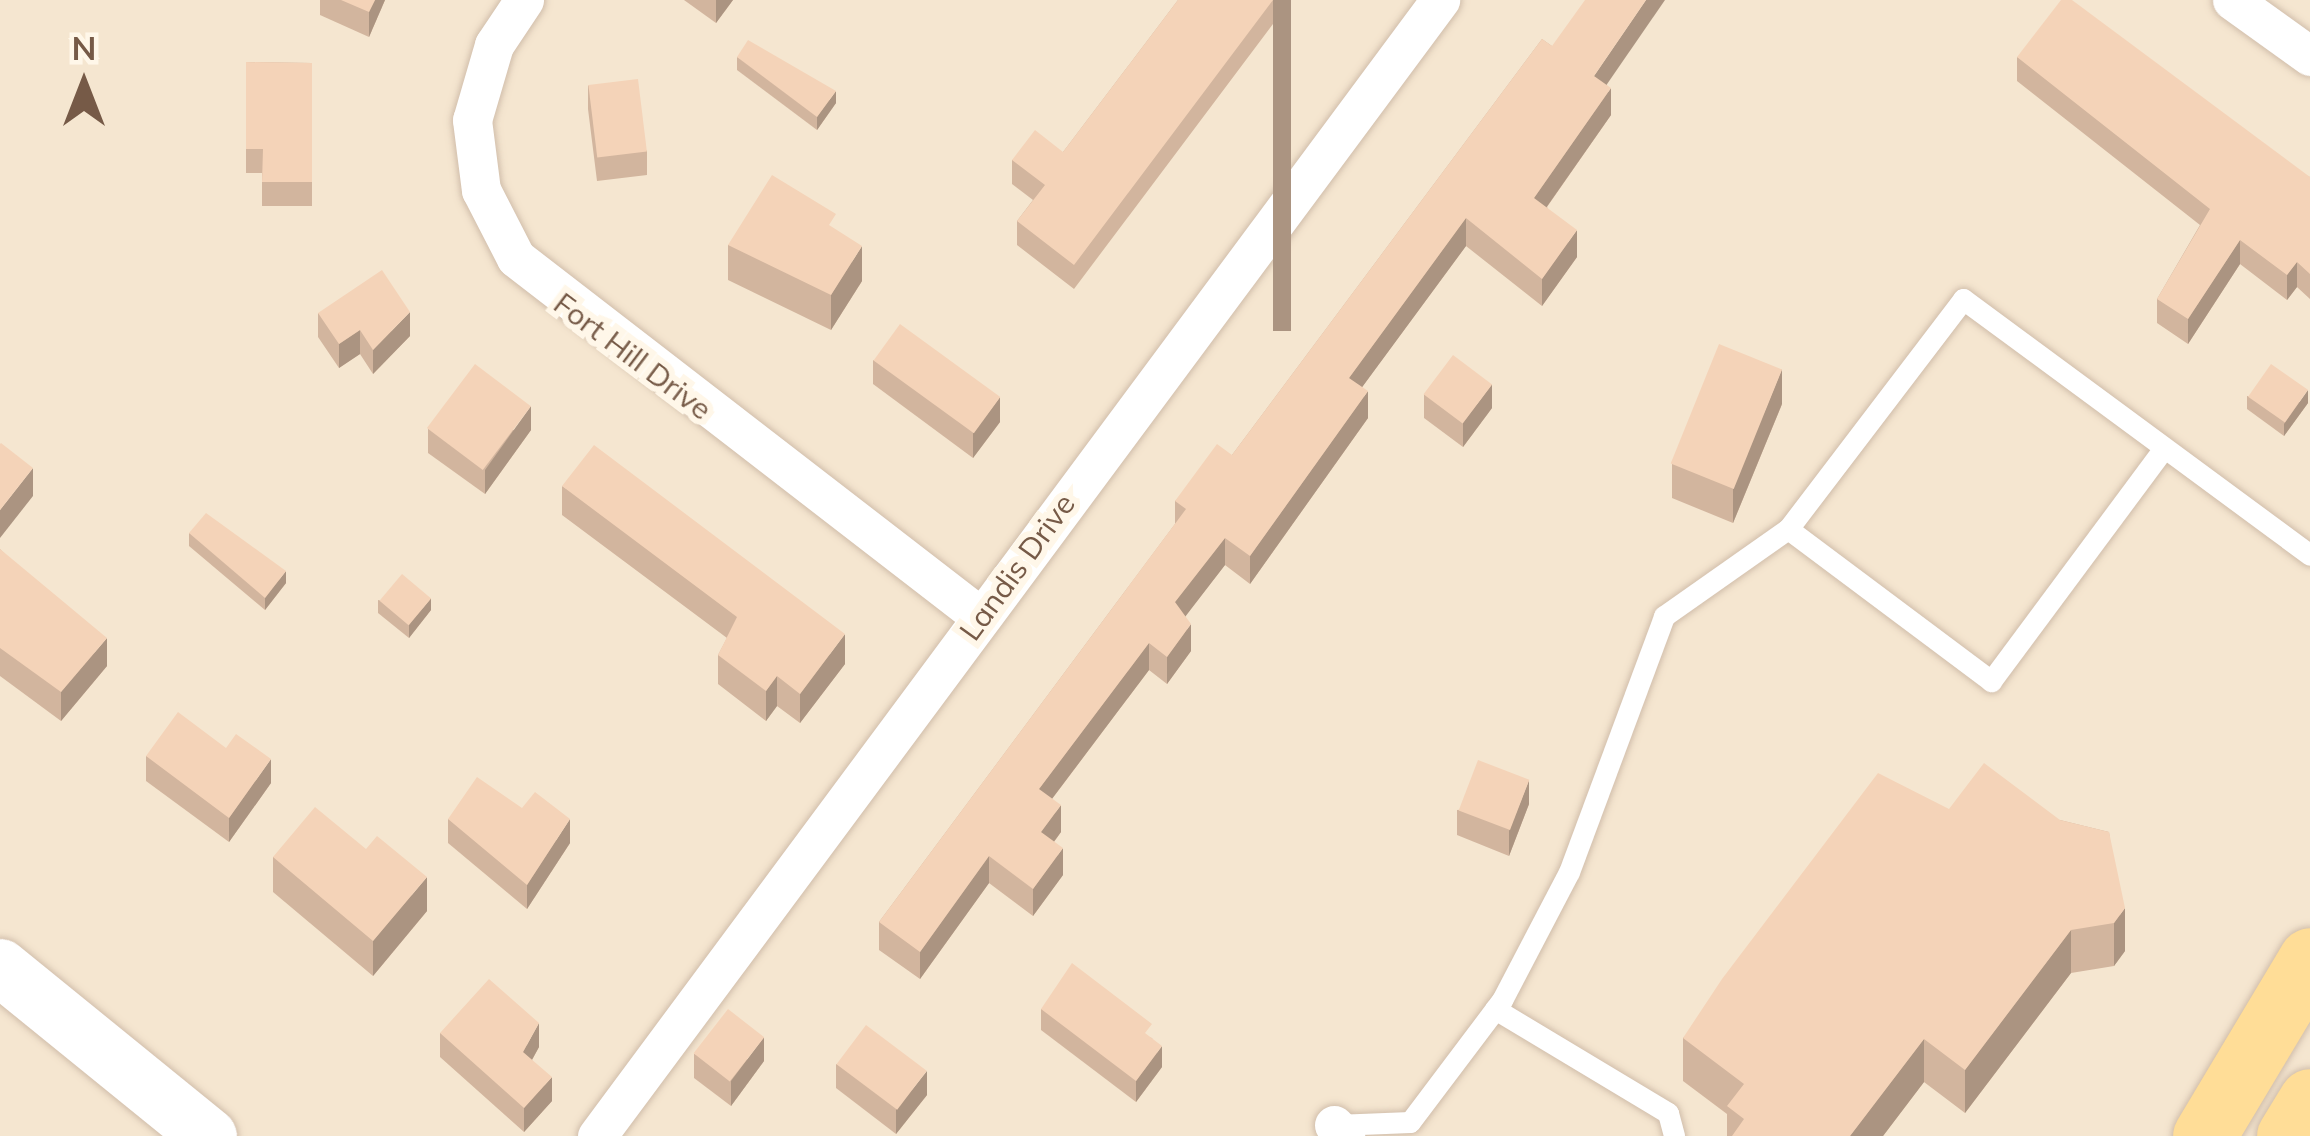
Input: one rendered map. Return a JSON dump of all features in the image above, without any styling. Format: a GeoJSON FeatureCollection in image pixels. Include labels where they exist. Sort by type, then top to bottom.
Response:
{"type":"FeatureCollection","features":[{"type":"Feature","properties":{"kind":"main road"},"geometry":{"type":"LineString","coordinates":[[2204,1136],[2310,958]]}},
{"type":"Feature","properties":{"kind":"main road"},"geometry":{"type":"LineString","coordinates":[[6,984],[208,1136]]}},
{"type":"Feature","properties":{"kind":"main road"},"geometry":{"type":"LineString","coordinates":[[2288,1136],[2310,1100]]}},
{"type":"Feature","properties":{"kind":"street","name":"Fort Hill Drive"},"geometry":{"type":"LineString","coordinates":[[524,0],[494,45],[472,120],[481,190],[516,258],[980,616]]}},
{"type":"Feature","properties":{"kind":"street","name":"Landis Drive"},"geometry":{"type":"LineString","coordinates":[[597,1136],[1439,0]]}},
{"type":"Feature","properties":{"kind":"street"},"geometry":{"type":"LineString","coordinates":[[2232,0],[2310,56]]}},
{"type":"Feature","properties":{"kind":"lane"},"geometry":{"type":"LineString","coordinates":[[1339,1131],[1410,1122],[1496,1009],[1569,872],[1664,616],[1788,529],[1963,299],[2162,452],[2310,555]]}},
{"type":"Feature","properties":{"kind":"lane"},"geometry":{"type":"LineString","coordinates":[[1788,529],[1991,681],[2162,452]]}},
{"type":"Feature","properties":{"kind":"lane"},"geometry":{"type":"LineString","coordinates":[[1496,1009],[1668,1114],[1674,1136]]}},
{"type":"Feature","properties":{"kind":"shaded area"},"geometry":{"type":"Polygon","coordinates":[[[0,0],[2310,0],[2310,1136],[0,1136],[0,0]]]}},
{"type":"Feature","properties":{"kind":"building"},"geometry":{"type":"Polygon","coordinates":[[[341,0],[375,0],[369,12],[341,0]]]}},
{"type":"Feature","properties":{"kind":"building"},"geometry":{"type":"Polygon","coordinates":[[[1178,0],[1273,0],[1074,265],[1017,221],[1045,185],[1012,160],[1035,130],[1063,152],[1178,0]]]}},
{"type":"Feature","properties":{"kind":"building"},"geometry":{"type":"Polygon","coordinates":[[[1585,0],[1646,0],[1594,76],[1611,88],[1534,198],[1577,230],[1542,279],[1466,218],[1349,378],[1368,391],[1250,556],[1225,538],[1175,602],[1191,624],[1167,657],[1149,643],[1039,789],[1061,805],[1041,832],[1063,848],[1033,889],[989,856],[920,952],[879,922],[1186,509],[1175,501],[1217,444],[1232,455],[1542,39],[1552,46],[1585,0]]]}},
{"type":"Feature","properties":{"kind":"building"},"geometry":{"type":"Polygon","coordinates":[[[2061,0],[2072,0],[2310,177],[2310,274],[2297,262],[2287,275],[2240,240],[2188,319],[2157,299],[2210,209],[2017,57],[2061,0]]]}},
{"type":"Feature","properties":{"kind":"building"},"geometry":{"type":"Polygon","coordinates":[[[748,40],[836,91],[817,117],[737,57],[748,40]]]}},
{"type":"Feature","properties":{"kind":"building"},"geometry":{"type":"Polygon","coordinates":[[[246,62],[312,63],[312,182],[262,182],[263,149],[246,149],[246,62]]]}},
{"type":"Feature","properties":{"kind":"building"},"geometry":{"type":"Polygon","coordinates":[[[638,79],[647,151],[597,158],[588,85],[638,79]]]}},
{"type":"Feature","properties":{"kind":"building"},"geometry":{"type":"Polygon","coordinates":[[[772,175],[836,214],[829,225],[862,246],[831,295],[728,245],[772,175]]]}},
{"type":"Feature","properties":{"kind":"building"},"geometry":{"type":"Polygon","coordinates":[[[382,270],[410,312],[373,350],[360,330],[339,344],[318,313],[382,270]]]}},
{"type":"Feature","properties":{"kind":"building"},"geometry":{"type":"Polygon","coordinates":[[[900,324],[1000,397],[974,433],[874,360],[900,324]]]}},
{"type":"Feature","properties":{"kind":"building"},"geometry":{"type":"Polygon","coordinates":[[[1719,344],[1782,369],[1734,489],[1671,464],[1719,344]]]}},
{"type":"Feature","properties":{"kind":"building"},"geometry":{"type":"Polygon","coordinates":[[[1453,355],[1492,384],[1463,424],[1424,394],[1453,355]]]}},
{"type":"Feature","properties":{"kind":"building"},"geometry":{"type":"Polygon","coordinates":[[[475,364],[531,406],[483,470],[427,428],[475,364]]]}},
{"type":"Feature","properties":{"kind":"building"},"geometry":{"type":"Polygon","coordinates":[[[2271,364],[2308,390],[2285,423],[2248,397],[2271,364]]]}},
{"type":"Feature","properties":{"kind":"building"},"geometry":{"type":"Polygon","coordinates":[[[0,444],[33,468],[0,510],[0,444]]]}},
{"type":"Feature","properties":{"kind":"building"},"geometry":{"type":"Polygon","coordinates":[[[594,445],[845,634],[800,694],[777,676],[766,691],[718,655],[737,617],[562,486],[594,445]]]}},
{"type":"Feature","properties":{"kind":"building"},"geometry":{"type":"Polygon","coordinates":[[[206,513],[286,571],[265,598],[189,533],[206,513]]]}},
{"type":"Feature","properties":{"kind":"building"},"geometry":{"type":"Polygon","coordinates":[[[0,549],[107,638],[61,692],[0,648],[0,549]]]}},
{"type":"Feature","properties":{"kind":"building"},"geometry":{"type":"Polygon","coordinates":[[[402,574],[431,598],[409,625],[380,601],[402,574]]]}},
{"type":"Feature","properties":{"kind":"building"},"geometry":{"type":"Polygon","coordinates":[[[178,712],[226,748],[236,734],[271,759],[229,818],[146,756],[178,712]]]}},
{"type":"Feature","properties":{"kind":"building"},"geometry":{"type":"Polygon","coordinates":[[[1478,760],[1529,780],[1510,830],[1459,810],[1478,760]]]}},
{"type":"Feature","properties":{"kind":"building"},"geometry":{"type":"Polygon","coordinates":[[[1984,763],[2060,820],[2109,832],[2125,908],[2114,923],[2071,930],[1965,1070],[1924,1039],[1850,1136],[1732,1136],[1744,1119],[1727,1106],[1744,1084],[1683,1038],[1722,979],[1878,773],[1949,809],[1984,763]]]}},
{"type":"Feature","properties":{"kind":"building"},"geometry":{"type":"Polygon","coordinates":[[[477,777],[522,808],[535,792],[570,819],[527,885],[448,819],[477,777]]]}},
{"type":"Feature","properties":{"kind":"building"},"geometry":{"type":"Polygon","coordinates":[[[315,807],[366,849],[377,836],[427,877],[373,941],[273,857],[315,807]]]}},
{"type":"Feature","properties":{"kind":"building"},"geometry":{"type":"Polygon","coordinates":[[[1072,963],[1152,1024],[1145,1033],[1162,1046],[1136,1081],[1041,1009],[1072,963]]]}},
{"type":"Feature","properties":{"kind":"building"},"geometry":{"type":"Polygon","coordinates":[[[489,979],[539,1023],[523,1052],[552,1077],[524,1108],[440,1033],[489,979]]]}},
{"type":"Feature","properties":{"kind":"building"},"geometry":{"type":"Polygon","coordinates":[[[728,1009],[764,1037],[730,1081],[694,1053],[728,1009]]]}},
{"type":"Feature","properties":{"kind":"building"},"geometry":{"type":"Polygon","coordinates":[[[866,1025],[927,1071],[897,1110],[837,1064],[866,1025]]]}}]}
